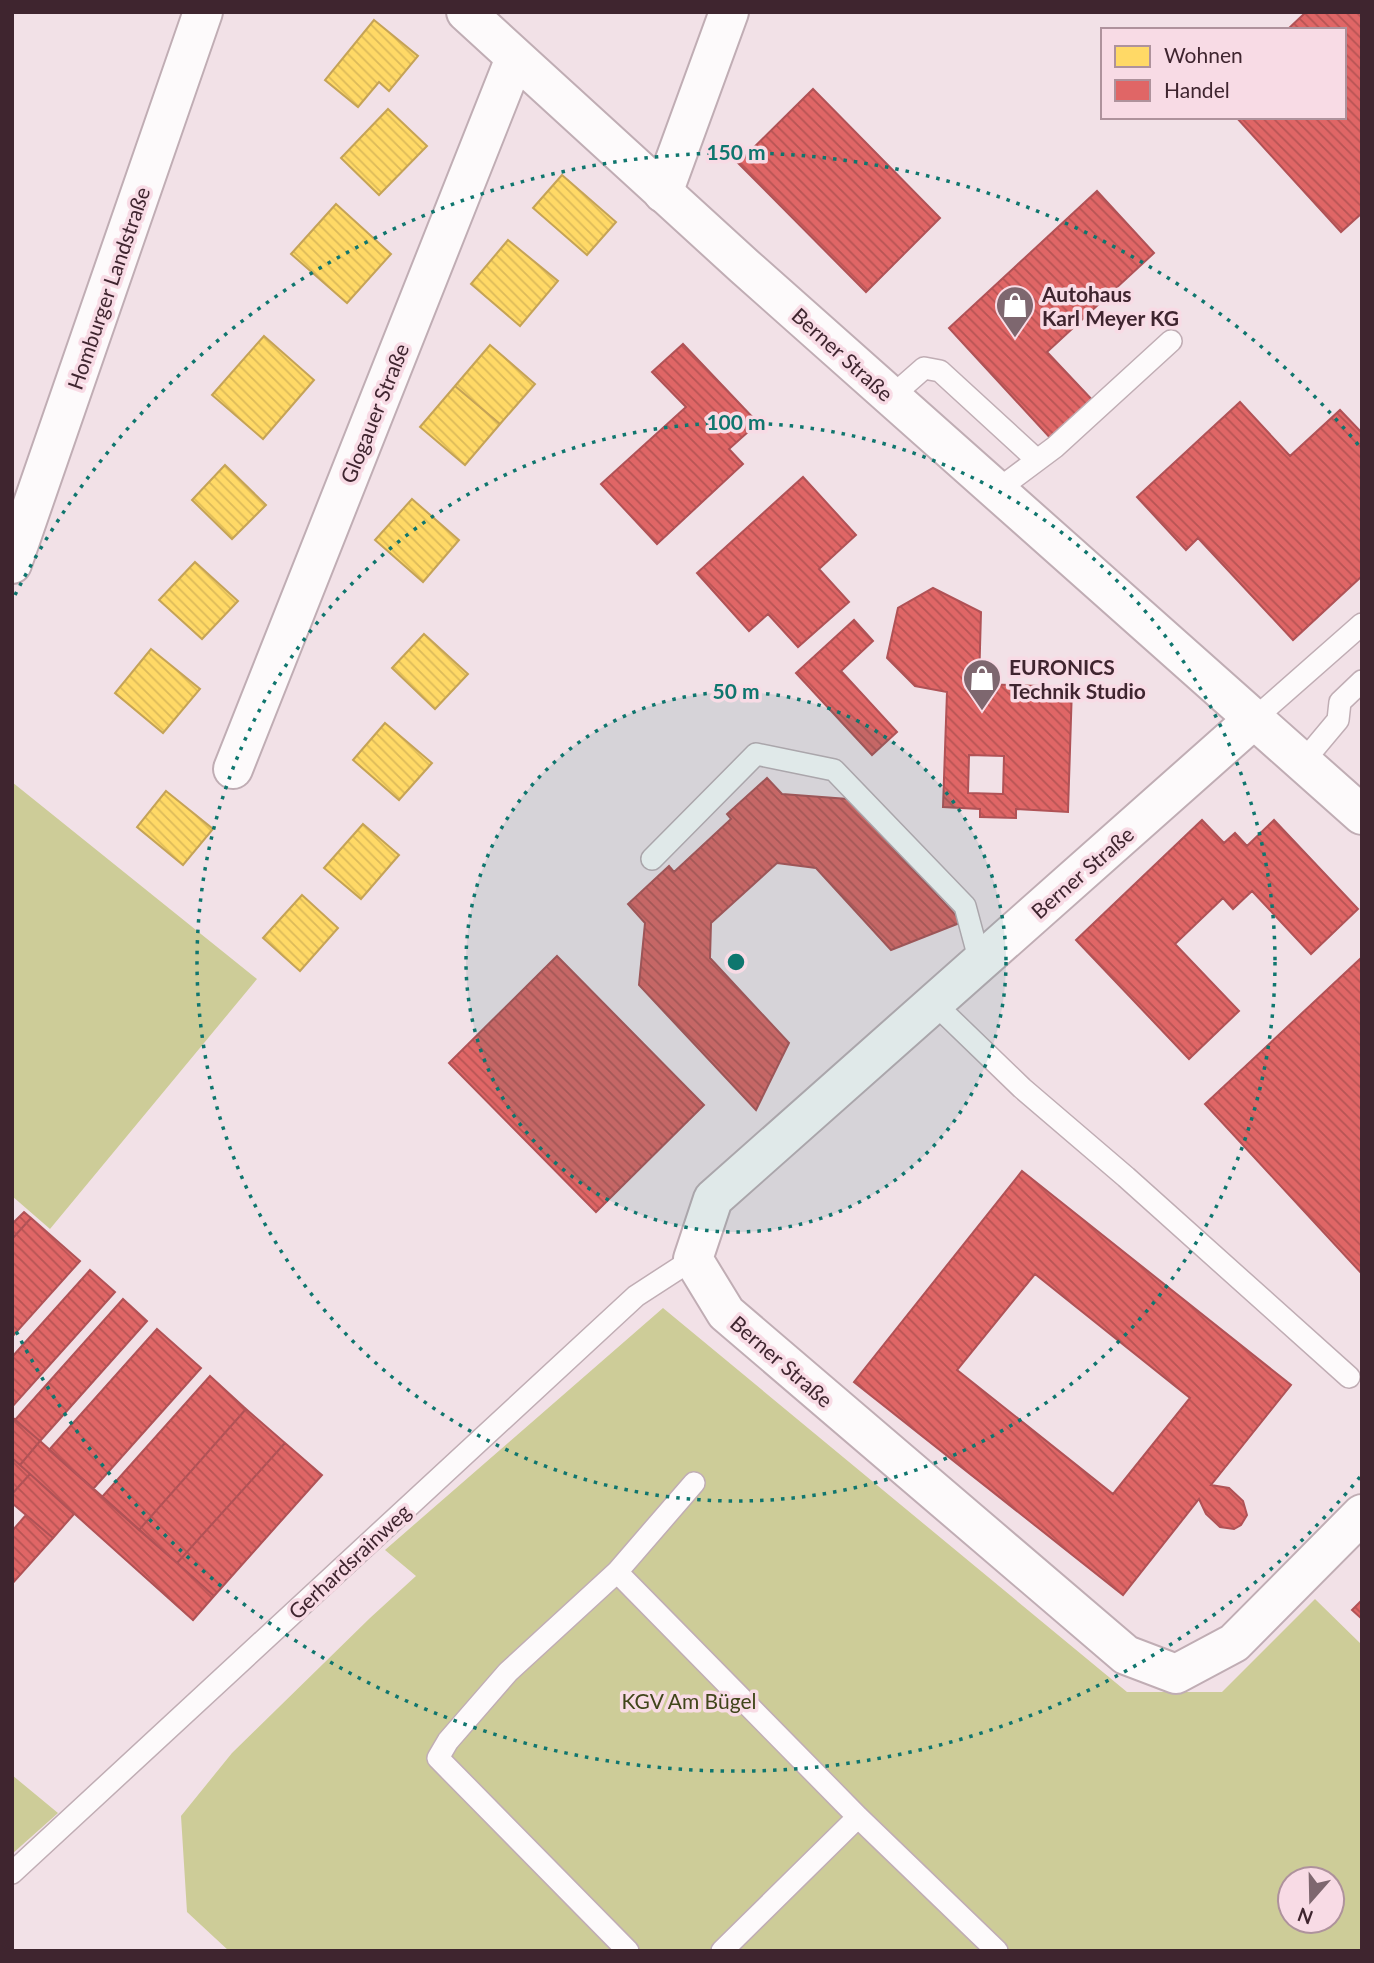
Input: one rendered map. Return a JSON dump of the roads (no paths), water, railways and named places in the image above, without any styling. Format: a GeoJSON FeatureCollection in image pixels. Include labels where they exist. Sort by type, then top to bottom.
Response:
{"type":"FeatureCollection","features":[{"type":"Feature","properties":{"kind":"street","name":"Homburger Landstraße"},"geometry":{"type":"LineString","coordinates":[[12,564],[203,12]]}},
{"type":"Feature","properties":{"kind":"street","name":"Berner Straße"},"geometry":{"type":"LineString","coordinates":[[466,12],[663,193],[1362,815]]}},
{"type":"Feature","properties":{"kind":"street"},"geometry":{"type":"LineString","coordinates":[[663,193],[729,12]]}},
{"type":"Feature","properties":{"kind":"street","name":"Glogauer Straße"},"geometry":{"type":"LineString","coordinates":[[233,769],[515,58]]}},
{"type":"Feature","properties":{"kind":"street","name":"Berner Straße"},"geometry":{"type":"LineString","coordinates":[[1253,720],[713,1199],[693,1259],[726,1312],[1126,1655],[1176,1674],[1234,1643],[1362,1514]]}},
{"type":"Feature","properties":{"kind":"lane"},"geometry":{"type":"LineString","coordinates":[[996,491],[1055,447],[1171,341]]}},
{"type":"Feature","properties":{"kind":"lane"},"geometry":{"type":"LineString","coordinates":[[891,397],[925,368],[940,371],[1037,460]]}},
{"type":"Feature","properties":{"kind":"lane"},"geometry":{"type":"LineString","coordinates":[[1253,720],[1362,624]]}},
{"type":"Feature","properties":{"kind":"lane"},"geometry":{"type":"LineString","coordinates":[[1302,763],[1338,720],[1340,702],[1362,681]]}},
{"type":"Feature","properties":{"kind":"lane"},"geometry":{"type":"LineString","coordinates":[[652,859],[756,754],[835,770],[965,906],[980,962]]}},
{"type":"Feature","properties":{"kind":"lane"},"geometry":{"type":"LineString","coordinates":[[934,1003],[1022,1088],[1126,1177],[1349,1377]]}},
{"type":"Feature","properties":{"kind":"lane","name":"Gerhardsrainweg"},"geometry":{"type":"LineString","coordinates":[[12,1873],[379,1545],[636,1296],[693,1259]]}},
{"type":"Feature","properties":{"kind":"lane"},"geometry":{"type":"LineString","coordinates":[[628,1951],[438,1758],[448,1741],[508,1672],[617,1572],[694,1483]]}},
{"type":"Feature","properties":{"kind":"lane"},"geometry":{"type":"LineString","coordinates":[[617,1572],[858,1817],[997,1951]]}},
{"type":"Feature","properties":{"kind":"lane"},"geometry":{"type":"LineString","coordinates":[[722,1951],[858,1817]]}},
{"type":"Feature","properties":{"kind":"place","name":"Autohaus Karl Meyer KG"},"geometry":{"type":"Point","coordinates":[1015,339]}},
{"type":"Feature","properties":{"kind":"place","name":"EURONICS Technik Studio"},"geometry":{"type":"Point","coordinates":[982,712]}},
{"type":"Feature","properties":{"kind":"park label","name":"KGV Am Bügel"},"geometry":{"type":"Point","coordinates":[689,1700]}}]}
